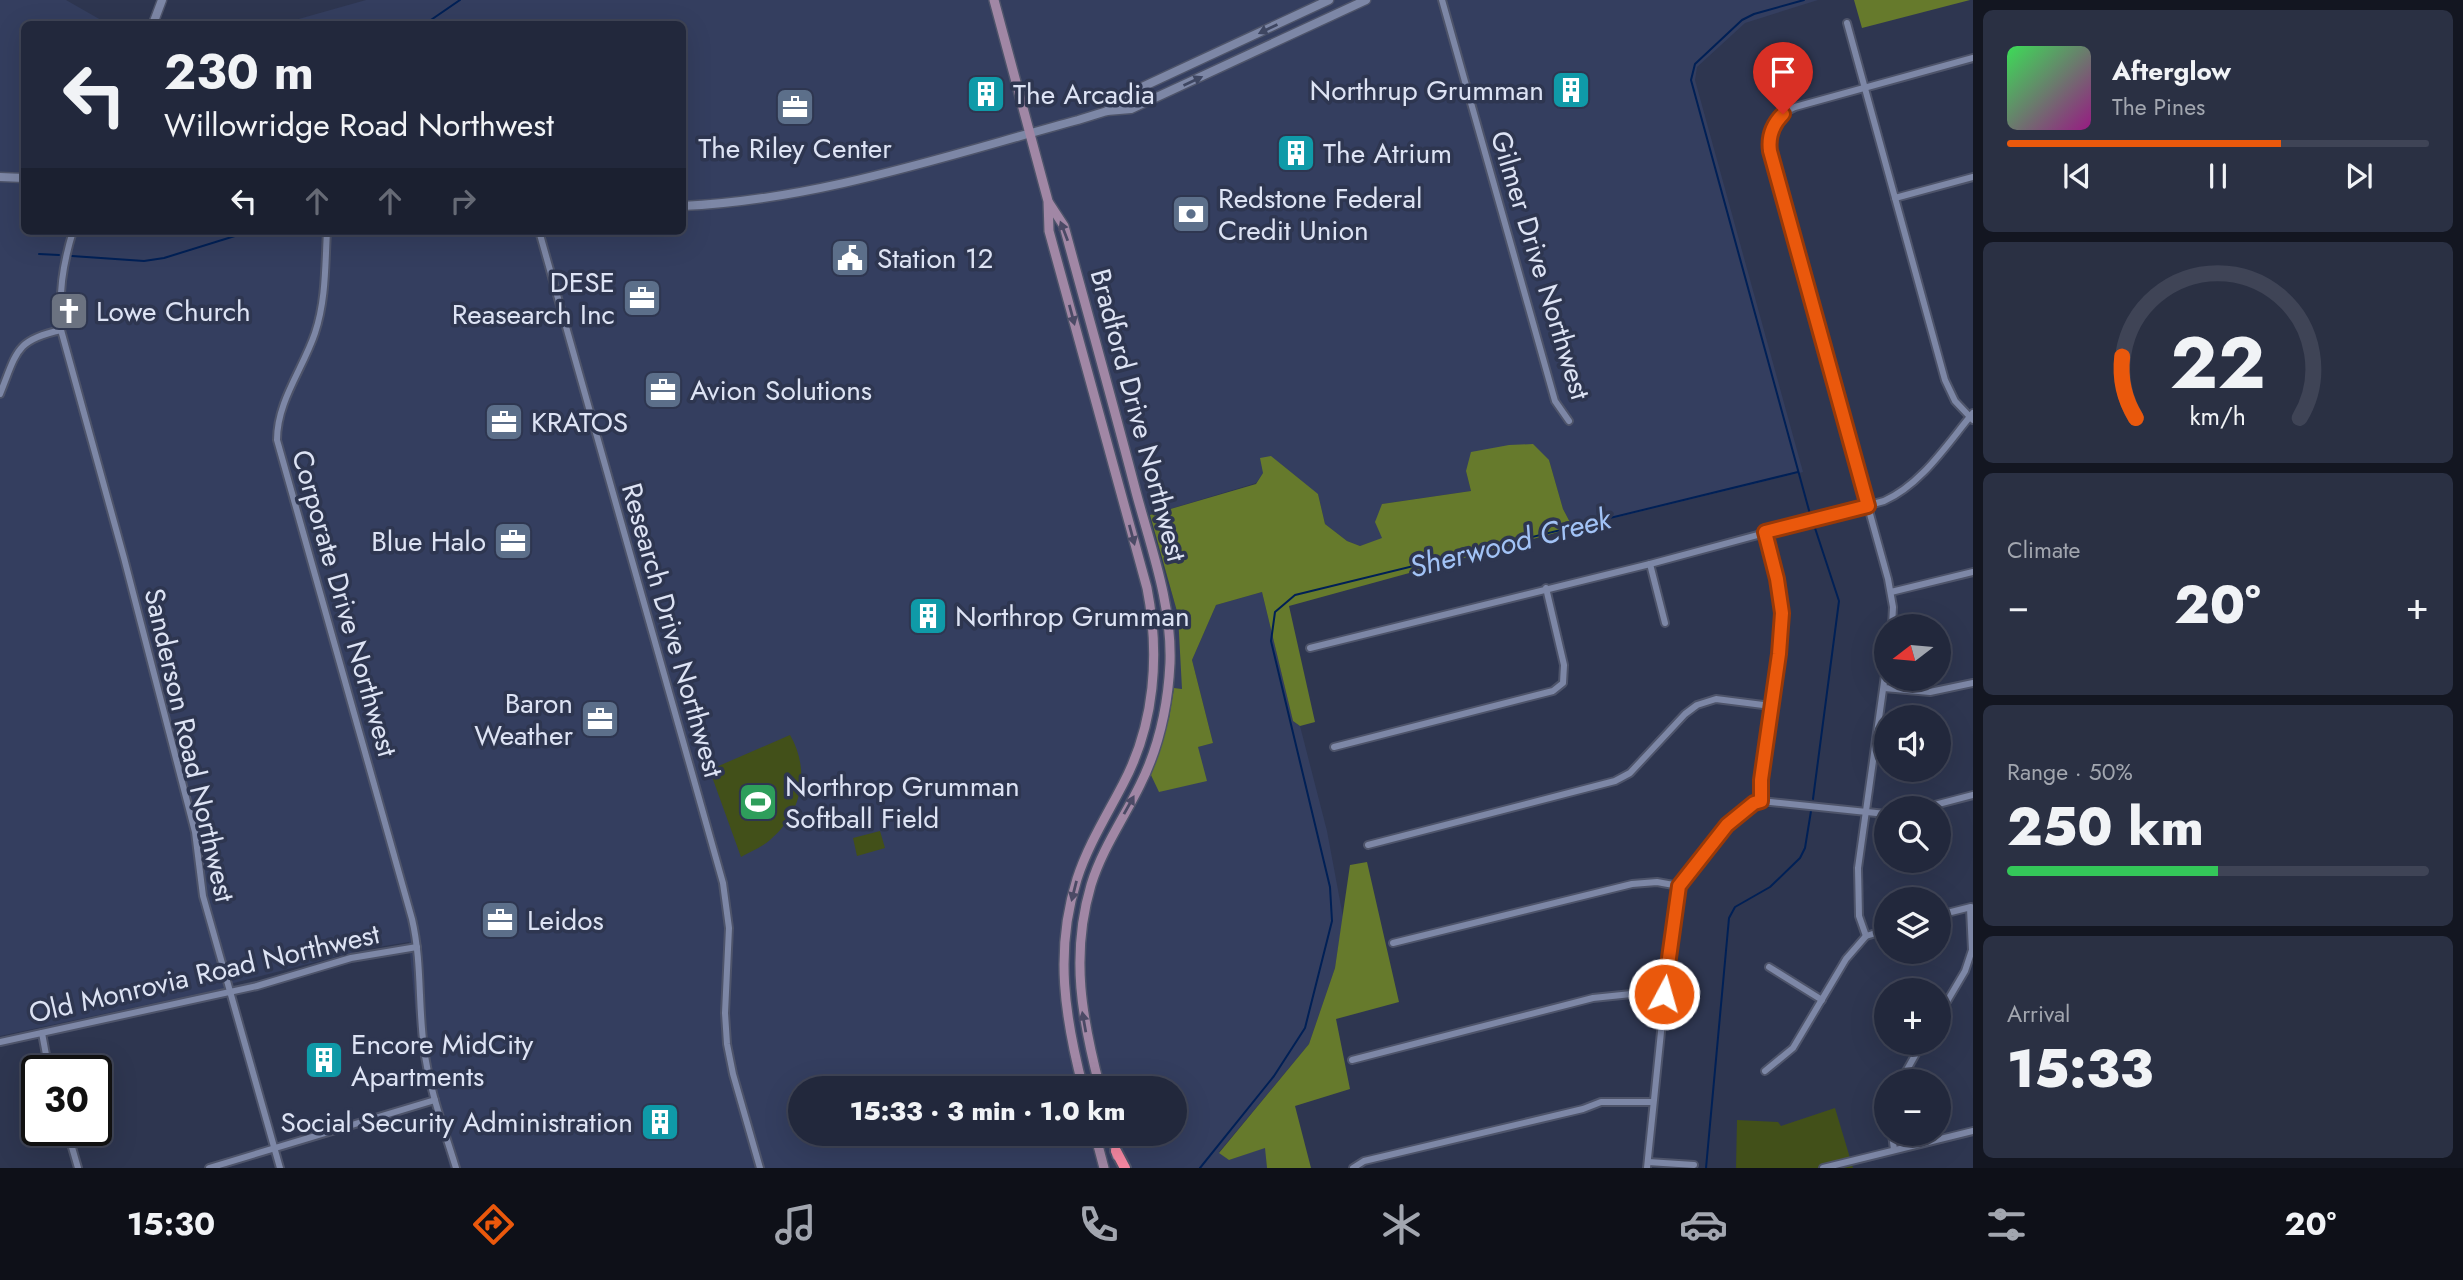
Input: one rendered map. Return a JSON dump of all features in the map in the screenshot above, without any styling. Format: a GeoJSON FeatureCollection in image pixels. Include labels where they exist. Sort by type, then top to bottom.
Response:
{"type":"FeatureCollection","features":[{"type":"Feature","properties":{"kind":"highway"},"geometry":{"type":"LineString","coordinates":[[1116,1151],[1123,1168]]}},
{"type":"Feature","properties":{"kind":"main road","name":"Bradford Drive Northwest"},"geometry":{"type":"LineString","coordinates":[[995,0],[1048,201],[1049,231],[1147,588],[1154,642],[1151,696],[1140,741],[1124,783],[1076,881],[1067,930],[1064,996],[1080,1076]]}},
{"type":"Feature","properties":{"kind":"main road","name":"Bradford Drive Northwest"},"geometry":{"type":"LineString","coordinates":[[1048,201],[1064,226],[1090,319],[1163,588],[1170,642],[1166,701],[1155,748],[1139,786],[1112,835],[1091,885],[1082,937],[1079,970],[1082,1012],[1097,1076]]}},
{"type":"Feature","properties":{"kind":"main road"},"geometry":{"type":"LineString","coordinates":[[1098,1146],[1104,1168]]}},
{"type":"Feature","properties":{"kind":"main road"},"geometry":{"type":"LineString","coordinates":[[1115,1146],[1116,1151]]}},
{"type":"Feature","properties":{"kind":"street"},"geometry":{"type":"LineString","coordinates":[[154,21],[162,0]]}},
{"type":"Feature","properties":{"kind":"street"},"geometry":{"type":"LineString","coordinates":[[1107,111],[1125,95],[1329,0]]}},
{"type":"Feature","properties":{"kind":"street"},"geometry":{"type":"LineString","coordinates":[[686,206],[751,200],[804,191],[883,173],[1107,111],[1131,109],[1366,0]]}},
{"type":"Feature","properties":{"kind":"street","name":"Gilmer Drive Northwest"},"geometry":{"type":"LineString","coordinates":[[1442,0],[1555,401],[1569,421]]}},
{"type":"Feature","properties":{"kind":"street"},"geometry":{"type":"LineString","coordinates":[[1310,648],[1650,564],[1890,499],[1929,466],[1972,416],[1955,401],[1945,380],[1847,23]]}},
{"type":"Feature","properties":{"kind":"street"},"geometry":{"type":"LineString","coordinates":[[1892,614],[1891,592],[1769,146],[1773,128],[1786,111],[1973,58]]}},
{"type":"Feature","properties":{"kind":"street"},"geometry":{"type":"LineString","coordinates":[[0,177],[21,178]]}},
{"type":"Feature","properties":{"kind":"street"},"geometry":{"type":"LineString","coordinates":[[1895,198],[1973,177]]}},
{"type":"Feature","properties":{"kind":"street","name":"Sanderson Road Northwest"},"geometry":{"type":"LineString","coordinates":[[72,235],[64,261],[59,295],[61,330],[195,832],[204,896],[280,1168]]}},
{"type":"Feature","properties":{"kind":"street","name":"Corporate Drive Northwest"},"geometry":{"type":"LineString","coordinates":[[327,235],[325,292],[321,315],[314,338],[284,404],[278,422],[277,440],[406,896],[418,947]]}},
{"type":"Feature","properties":{"kind":"street","name":"Research Drive Northwest"},"geometry":{"type":"LineString","coordinates":[[540,235],[723,883],[729,928],[725,1013],[727,1044],[760,1168]]}},
{"type":"Feature","properties":{"kind":"street"},"geometry":{"type":"LineString","coordinates":[[0,394],[16,354],[26,341],[37,335],[61,330]]}},
{"type":"Feature","properties":{"kind":"street"},"geometry":{"type":"LineString","coordinates":[[1761,801],[1761,780],[1782,613],[1765,532]]}},
{"type":"Feature","properties":{"kind":"street"},"geometry":{"type":"LineString","coordinates":[[1650,564],[1665,623]]}},
{"type":"Feature","properties":{"kind":"street"},"geometry":{"type":"LineString","coordinates":[[1891,592],[1973,572]]}},
{"type":"Feature","properties":{"kind":"street"},"geometry":{"type":"LineString","coordinates":[[1334,747],[1553,691],[1563,683],[1564,665],[1546,588]]}},
{"type":"Feature","properties":{"kind":"street"},"geometry":{"type":"LineString","coordinates":[[1951,688],[1973,683]]}},
{"type":"Feature","properties":{"kind":"street"},"geometry":{"type":"LineString","coordinates":[[1866,936],[1859,916],[1857,883],[1884,691]]}},
{"type":"Feature","properties":{"kind":"street"},"geometry":{"type":"LineString","coordinates":[[1368,845],[1615,781],[1630,773],[1685,714],[1697,705],[1716,699],[1771,706]]}},
{"type":"Feature","properties":{"kind":"street"},"geometry":{"type":"LineString","coordinates":[[1951,801],[1973,796]]}},
{"type":"Feature","properties":{"kind":"street"},"geometry":{"type":"LineString","coordinates":[[1694,1165],[1647,1165],[1664,994],[1679,886],[1727,825],[1754,803],[1761,801],[1874,813]]}},
{"type":"Feature","properties":{"kind":"street"},"geometry":{"type":"LineString","coordinates":[[1393,943],[1632,884],[1657,882],[1679,886]]}},
{"type":"Feature","properties":{"kind":"street"},"geometry":{"type":"LineString","coordinates":[[1951,912],[1971,907],[1972,950],[1965,971],[1951,995]]}},
{"type":"Feature","properties":{"kind":"street"},"geometry":{"type":"LineString","coordinates":[[1765,1071],[1793,1048],[1846,959],[1866,936],[1874,934]]}},
{"type":"Feature","properties":{"kind":"street"},"geometry":{"type":"LineString","coordinates":[[418,947],[423,1040],[435,1100],[456,1168]]}},
{"type":"Feature","properties":{"kind":"street","name":"Old Monrovia Road Northwest"},"geometry":{"type":"LineString","coordinates":[[0,1042],[257,986],[351,958],[418,947]]}},
{"type":"Feature","properties":{"kind":"street"},"geometry":{"type":"LineString","coordinates":[[1769,967],[1822,1000]]}},
{"type":"Feature","properties":{"kind":"street"},"geometry":{"type":"LineString","coordinates":[[1352,1060],[1593,998],[1641,993],[1664,994]]}},
{"type":"Feature","properties":{"kind":"street"},"geometry":{"type":"LineString","coordinates":[[41,1033],[46,1055]]}},
{"type":"Feature","properties":{"kind":"street"},"geometry":{"type":"LineString","coordinates":[[209,1168],[435,1100]]}},
{"type":"Feature","properties":{"kind":"street"},"geometry":{"type":"LineString","coordinates":[[1353,1168],[1364,1161],[1583,1110],[1601,1102],[1653,1102]]}},
{"type":"Feature","properties":{"kind":"street"},"geometry":{"type":"LineString","coordinates":[[1823,1168],[1973,1131]]}},
{"type":"Feature","properties":{"kind":"street"},"geometry":{"type":"LineString","coordinates":[[72,1146],[78,1168]]}},
{"type":"Feature","properties":{"kind":"street"},"geometry":{"type":"LineString","coordinates":[[1894,1146],[1894,1150]]}},
{"type":"Feature","properties":{"kind":"shaded area"},"geometry":{"type":"Polygon","coordinates":[[[0,0],[66,0],[103,21],[21,21],[21,235],[686,235],[686,21],[292,21],[366,0],[1818,0],[1745,23],[1697,67],[1695,80],[1803,472],[1573,528],[1563,509],[1549,460],[1466,471],[1471,491],[1382,504],[1382,539],[1360,546],[1347,541],[1325,524],[1318,494],[1263,473],[1256,483],[1150,515],[1178,615],[1182,689],[1174,688],[1169,718],[1150,773],[1160,792],[1198,747],[1213,743],[1192,660],[1216,605],[1262,592],[1293,721],[1300,726],[1327,831],[1343,917],[1335,968],[1309,1044],[1219,1152],[1229,1160],[1266,1147],[1267,1168],[450,1168],[419,1051],[409,942],[366,949],[234,983],[225,988],[0,1036],[0,0]]]}},
{"type":"Feature","properties":{"kind":"green space"},"geometry":{"type":"Polygon","coordinates":[[[1854,0],[1970,0],[1862,28],[1854,0]]]}},
{"type":"Feature","properties":{"kind":"green space"},"geometry":{"type":"Polygon","coordinates":[[[1533,444],[1549,460],[1563,509],[1573,528],[1289,606],[1315,722],[1300,726],[1293,721],[1262,592],[1216,605],[1192,660],[1213,743],[1198,747],[1207,781],[1159,792],[1150,773],[1169,718],[1174,688],[1182,689],[1178,615],[1150,515],[1256,484],[1263,473],[1260,458],[1271,456],[1318,494],[1325,524],[1347,541],[1360,546],[1382,538],[1375,522],[1382,504],[1471,491],[1466,471],[1471,452],[1533,444]]]}},
{"type":"Feature","properties":{"kind":"green space","name":"Northrop Grumman Softball Field"},"geometry":{"type":"Polygon","coordinates":[[[790,735],[800,763],[800,791],[796,804],[790,817],[770,840],[741,857],[711,774],[714,768],[790,735]]]}},
{"type":"Feature","properties":{"kind":"green space"},"geometry":{"type":"Polygon","coordinates":[[[880,831],[885,848],[857,856],[853,838],[880,831]]]}},
{"type":"Feature","properties":{"kind":"green space"},"geometry":{"type":"Polygon","coordinates":[[[1367,862],[1399,1002],[1336,1019],[1350,1089],[1295,1106],[1311,1168],[1267,1168],[1265,1148],[1229,1160],[1219,1153],[1309,1044],[1335,968],[1350,865],[1367,862]]]}},
{"type":"Feature","properties":{"kind":"green space"},"geometry":{"type":"Polygon","coordinates":[[[1835,1108],[1853,1168],[1736,1168],[1737,1120],[1778,1122],[1781,1126],[1835,1108]]]}},
{"type":"Feature","properties":{"kind":"waterway"},"geometry":{"type":"LineString","coordinates":[[429,21],[460,0]]}},
{"type":"Feature","properties":{"kind":"waterway","name":"Sherwood Creek"},"geometry":{"type":"LineString","coordinates":[[1804,0],[1742,20],[1695,64],[1691,80],[1810,514]]}},
{"type":"Feature","properties":{"kind":"waterway"},"geometry":{"type":"LineString","coordinates":[[72,256],[144,261],[164,258],[238,235]]}},
{"type":"Feature","properties":{"kind":"waterway"},"geometry":{"type":"LineString","coordinates":[[39,254],[59,255]]}},
{"type":"Feature","properties":{"kind":"waterway","name":"Sherwood Creek"},"geometry":{"type":"LineString","coordinates":[[1200,1168],[1274,1076],[1305,1028],[1332,921],[1330,887],[1271,641],[1275,612],[1295,595],[1798,472]]}},
{"type":"Feature","properties":{"kind":"waterway"},"geometry":{"type":"LineString","coordinates":[[1813,799],[1839,601],[1814,525]]}},
{"type":"Feature","properties":{"kind":"waterway"},"geometry":{"type":"LineString","coordinates":[[1706,1168],[1729,918],[1735,907],[1770,887],[1800,858],[1805,848],[1811,811]]}},
{"type":"Feature","properties":{"kind":"place","name":"Northrup Grumman"},"geometry":{"type":"Point","coordinates":[1571,90]}},
{"type":"Feature","properties":{"kind":"place","name":"The Arcadia"},"geometry":{"type":"Point","coordinates":[986,94]}},
{"type":"Feature","properties":{"kind":"place","name":"The Riley Center"},"geometry":{"type":"Point","coordinates":[795,107]}},
{"type":"Feature","properties":{"kind":"place","name":"The Atrium"},"geometry":{"type":"Point","coordinates":[1296,153]}},
{"type":"Feature","properties":{"kind":"place","name":"Redstone Federal Credit Union"},"geometry":{"type":"Point","coordinates":[1191,214]}},
{"type":"Feature","properties":{"kind":"place","name":"Station 12"},"geometry":{"type":"Point","coordinates":[850,258]}},
{"type":"Feature","properties":{"kind":"place","name":"DESE Reasearch Inc"},"geometry":{"type":"Point","coordinates":[642,298]}},
{"type":"Feature","properties":{"kind":"place","name":"Lowe Church"},"geometry":{"type":"Point","coordinates":[69,311]}},
{"type":"Feature","properties":{"kind":"place","name":"Avion Solutions"},"geometry":{"type":"Point","coordinates":[663,390]}},
{"type":"Feature","properties":{"kind":"place","name":"KRATOS"},"geometry":{"type":"Point","coordinates":[504,422]}},
{"type":"Feature","properties":{"kind":"place","name":"Blue Halo"},"geometry":{"type":"Point","coordinates":[513,541]}},
{"type":"Feature","properties":{"kind":"place","name":"Northrop Grumman"},"geometry":{"type":"Point","coordinates":[928,616]}},
{"type":"Feature","properties":{"kind":"place","name":"Baron Weather"},"geometry":{"type":"Point","coordinates":[600,719]}},
{"type":"Feature","properties":{"kind":"place","name":"Northrop Grumman Softball Field"},"geometry":{"type":"Point","coordinates":[758,802]}},
{"type":"Feature","properties":{"kind":"place","name":"Leidos"},"geometry":{"type":"Point","coordinates":[500,920]}},
{"type":"Feature","properties":{"kind":"place","name":"Encore MidCity Apartments"},"geometry":{"type":"Point","coordinates":[324,1060]}},
{"type":"Feature","properties":{"kind":"place","name":"Social Security Administration"},"geometry":{"type":"Point","coordinates":[660,1122]}},
{"type":"Feature","properties":{"kind":"route"},"geometry":{"type":"LineString","coordinates":[[1664,994],[1679,886],[1727,825],[1754,803],[1761,801],[1761,780],[1779,654],[1782,613],[1780,593],[1765,532],[1868,506],[1770,151],[1769,141],[1773,128],[1783,114]]}}]}
